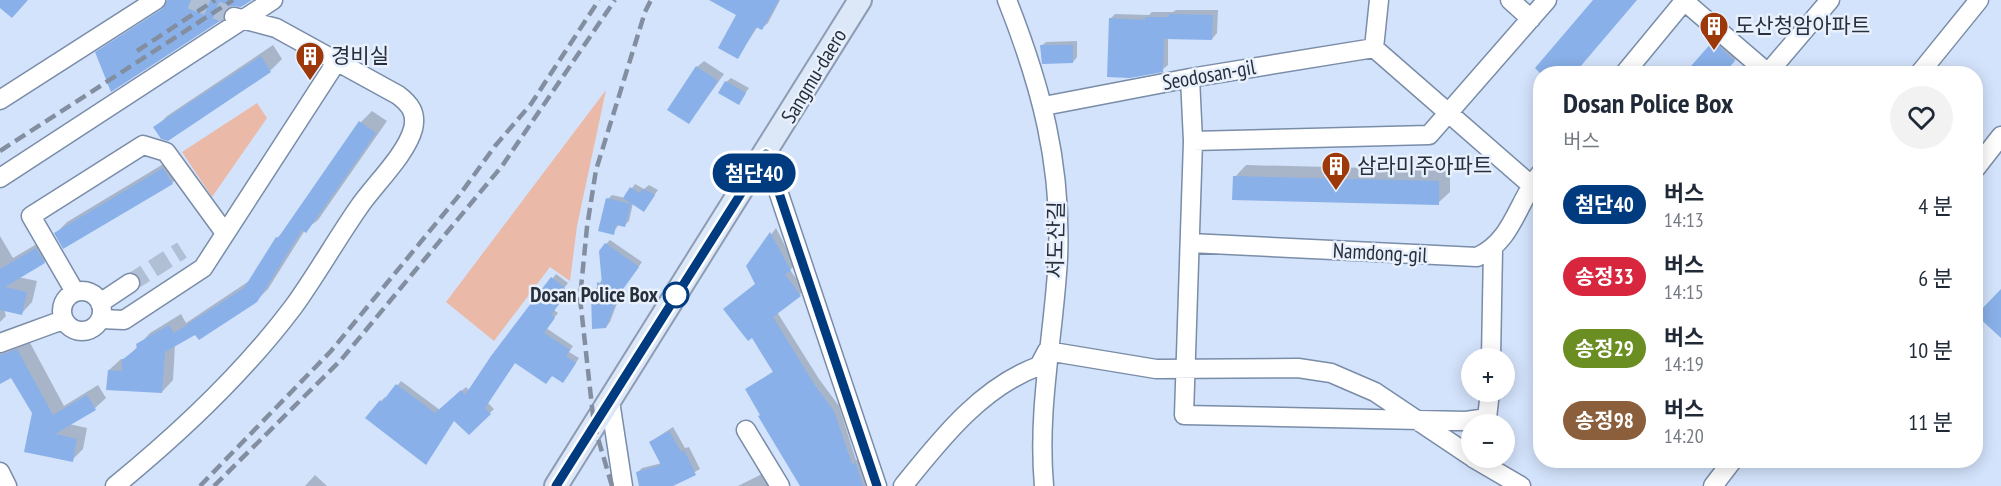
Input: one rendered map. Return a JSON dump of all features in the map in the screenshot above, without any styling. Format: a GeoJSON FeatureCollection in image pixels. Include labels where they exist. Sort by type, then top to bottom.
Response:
{"type":"FeatureCollection","features":[{"type":"Feature","properties":{"kind":"main road","name":"Sangmu-daero"},"geometry":{"type":"LineString","coordinates":[[556,486],[766,154],[860,0]]}},
{"type":"Feature","properties":{"kind":"street"},"geometry":{"type":"LineString","coordinates":[[0,100],[156,0]]}},
{"type":"Feature","properties":{"kind":"street"},"geometry":{"type":"LineString","coordinates":[[0,178],[239,18],[273,0]]}},
{"type":"Feature","properties":{"kind":"street","name":"서도산길"},"geometry":{"type":"LineString","coordinates":[[1007,0],[1034,70],[1044,106],[1053,156],[1057,200],[1058,258],[1043,405],[1044,486]]}},
{"type":"Feature","properties":{"kind":"street"},"geometry":{"type":"LineString","coordinates":[[1379,0],[1374,48],[1533,181]]}},
{"type":"Feature","properties":{"kind":"street"},"geometry":{"type":"LineString","coordinates":[[1510,0],[1532,19]]}},
{"type":"Feature","properties":{"kind":"street"},"geometry":{"type":"LineString","coordinates":[[1193,141],[1429,135],[1547,0]]}},
{"type":"Feature","properties":{"kind":"street"},"geometry":{"type":"LineString","coordinates":[[1630,66],[1684,0],[1760,66]]}},
{"type":"Feature","properties":{"kind":"street"},"geometry":{"type":"LineString","coordinates":[[1774,66],[1830,0]]}},
{"type":"Feature","properties":{"kind":"street"},"geometry":{"type":"LineString","coordinates":[[1926,66],[1980,0]]}},
{"type":"Feature","properties":{"kind":"street"},"geometry":{"type":"LineString","coordinates":[[115,486],[161,448],[247,364],[294,305],[360,206],[408,141],[414,118],[408,102],[337,60],[276,28],[239,18]]}},
{"type":"Feature","properties":{"kind":"street","name":"Seodosan-gil"},"geometry":{"type":"LineString","coordinates":[[1044,106],[1190,78],[1374,48]]}},
{"type":"Feature","properties":{"kind":"street"},"geometry":{"type":"LineString","coordinates":[[130,284],[100,311],[97,325],[85,332],[72,329],[63,320],[64,300],[75,292],[88,292],[100,311],[124,320],[203,268],[337,60]]}},
{"type":"Feature","properties":{"kind":"street"},"geometry":{"type":"LineString","coordinates":[[1190,78],[1193,141],[1184,415],[1466,421],[1487,418],[1489,402]]}},
{"type":"Feature","properties":{"kind":"street"},"geometry":{"type":"LineString","coordinates":[[1983,160],[1999,142]]}},
{"type":"Feature","properties":{"kind":"street"},"geometry":{"type":"LineString","coordinates":[[75,292],[31,216],[143,145],[166,152],[225,233]]}},
{"type":"Feature","properties":{"kind":"street"},"geometry":{"type":"LineString","coordinates":[[766,154],[877,486]]}},
{"type":"Feature","properties":{"kind":"street"},"geometry":{"type":"LineString","coordinates":[[1491,348],[1493,249],[1533,190]]}},
{"type":"Feature","properties":{"kind":"street","name":"Namdong-gil"},"geometry":{"type":"LineString","coordinates":[[1190,243],[1477,258],[1493,249]]}},
{"type":"Feature","properties":{"kind":"street"},"geometry":{"type":"LineString","coordinates":[[0,343],[63,320]]}},
{"type":"Feature","properties":{"kind":"street"},"geometry":{"type":"LineString","coordinates":[[903,486],[952,428],[982,400],[1010,379],[1039,366],[1047,351],[1156,369],[1184,371],[1298,368],[1331,373],[1375,392],[1461,450]]}},
{"type":"Feature","properties":{"kind":"street"},"geometry":{"type":"LineString","coordinates":[[610,400],[623,486]]}},
{"type":"Feature","properties":{"kind":"street"},"geometry":{"type":"LineString","coordinates":[[746,430],[780,486]]}},
{"type":"Feature","properties":{"kind":"street"},"geometry":{"type":"LineString","coordinates":[[1491,468],[1521,486]]}},
{"type":"Feature","properties":{"kind":"street"},"geometry":{"type":"LineString","coordinates":[[1713,486],[1728,468]]}},
{"type":"Feature","properties":{"kind":"street"},"geometry":{"type":"LineString","coordinates":[[0,472],[7,486]]}},
{"type":"Feature","properties":{"kind":"shaded area"},"geometry":{"type":"Polygon","coordinates":[[[606,90],[577,226],[570,281],[550,267],[494,341],[446,302],[606,90]]]}},
{"type":"Feature","properties":{"kind":"shaded area"},"geometry":{"type":"Polygon","coordinates":[[[257,103],[267,118],[212,197],[182,152],[257,103]]]}},
{"type":"Feature","properties":{"kind":"building"},"geometry":{"type":"Polygon","coordinates":[[[0,0],[28,0],[12,18],[0,8],[0,0]]]}},
{"type":"Feature","properties":{"kind":"building"},"geometry":{"type":"Polygon","coordinates":[[[167,0],[252,0],[241,7],[232,6],[226,9],[223,19],[111,92],[95,52],[162,9],[167,0]]]}},
{"type":"Feature","properties":{"kind":"building"},"geometry":{"type":"Polygon","coordinates":[[[709,0],[779,0],[762,30],[756,27],[738,59],[718,48],[736,15],[709,0]]]}},
{"type":"Feature","properties":{"kind":"building"},"geometry":{"type":"Polygon","coordinates":[[[1593,0],[1637,0],[1581,66],[1537,66],[1593,0]]]}},
{"type":"Feature","properties":{"kind":"building"},"geometry":{"type":"Polygon","coordinates":[[[1169,14],[1213,15],[1212,40],[1164,39],[1163,72],[1130,78],[1107,77],[1109,18],[1145,20],[1145,17],[1169,17],[1169,14]]]}},
{"type":"Feature","properties":{"kind":"building","name":"도산청암아파트"},"geometry":{"type":"Polygon","coordinates":[[[1713,41],[1735,61],[1730,66],[1691,66],[1713,41]]]}},
{"type":"Feature","properties":{"kind":"building"},"geometry":{"type":"Polygon","coordinates":[[[1040,45],[1073,45],[1073,63],[1042,64],[1040,45]]]}},
{"type":"Feature","properties":{"kind":"building"},"geometry":{"type":"Polygon","coordinates":[[[261,56],[271,72],[168,141],[161,139],[153,127],[261,56]]]}},
{"type":"Feature","properties":{"kind":"building"},"geometry":{"type":"Polygon","coordinates":[[[696,66],[718,81],[689,124],[667,110],[696,66]]]}},
{"type":"Feature","properties":{"kind":"building"},"geometry":{"type":"Polygon","coordinates":[[[725,81],[746,93],[739,105],[718,93],[725,81]]]}},
{"type":"Feature","properties":{"kind":"building"},"geometry":{"type":"Polygon","coordinates":[[[359,121],[376,133],[306,233],[302,230],[257,302],[199,340],[195,335],[165,352],[162,393],[106,390],[108,370],[122,371],[122,360],[137,348],[136,344],[169,325],[174,333],[244,288],[276,237],[278,238],[359,121]]]}},
{"type":"Feature","properties":{"kind":"building"},"geometry":{"type":"Polygon","coordinates":[[[163,168],[173,184],[63,249],[54,233],[163,168]]]}},
{"type":"Feature","properties":{"kind":"building","name":"삼라미주아파트"},"geometry":{"type":"Polygon","coordinates":[[[1233,176],[1439,181],[1439,205],[1232,200],[1233,176]]]}},
{"type":"Feature","properties":{"kind":"building"},"geometry":{"type":"Polygon","coordinates":[[[630,187],[639,193],[644,189],[655,195],[644,212],[623,198],[630,187]]]}},
{"type":"Feature","properties":{"kind":"building"},"geometry":{"type":"Polygon","coordinates":[[[606,198],[631,204],[625,227],[616,225],[614,235],[598,231],[606,198]]]}},
{"type":"Feature","properties":{"kind":"building"},"geometry":{"type":"Polygon","coordinates":[[[770,232],[791,271],[785,274],[801,296],[773,317],[814,384],[834,411],[852,464],[856,463],[863,486],[800,486],[758,416],[760,415],[745,389],[773,372],[752,338],[748,341],[723,309],[755,284],[746,266],[770,232]]]}},
{"type":"Feature","properties":{"kind":"building"},"geometry":{"type":"Polygon","coordinates":[[[605,243],[639,267],[618,296],[606,328],[592,329],[591,292],[597,292],[597,282],[602,284],[599,251],[605,243]]]}},
{"type":"Feature","properties":{"kind":"building"},"geometry":{"type":"Polygon","coordinates":[[[36,248],[45,263],[5,287],[27,292],[22,315],[0,310],[0,269],[36,248]]]}},
{"type":"Feature","properties":{"kind":"building"},"geometry":{"type":"Polygon","coordinates":[[[551,277],[565,288],[561,293],[565,296],[551,315],[555,318],[544,333],[570,350],[566,356],[576,363],[563,383],[552,376],[546,384],[515,363],[485,408],[491,414],[469,435],[454,421],[426,465],[365,418],[396,384],[435,413],[461,390],[465,395],[491,356],[551,277]]]}},
{"type":"Feature","properties":{"kind":"building"},"geometry":{"type":"Polygon","coordinates":[[[2001,289],[2001,338],[1983,321],[1983,308],[2001,289]]]}},
{"type":"Feature","properties":{"kind":"building"},"geometry":{"type":"Polygon","coordinates":[[[17,349],[53,415],[87,395],[96,410],[55,434],[77,439],[73,462],[24,452],[32,413],[11,378],[0,384],[0,355],[17,349]]]}},
{"type":"Feature","properties":{"kind":"building"},"geometry":{"type":"Polygon","coordinates":[[[669,431],[681,452],[684,450],[696,475],[673,486],[639,486],[636,472],[661,465],[649,442],[669,431]]]}},
{"type":"Feature","properties":{"kind":"tunnel"},"geometry":{"type":"LineString","coordinates":[[191,0],[234,17]]}},
{"type":"Feature","properties":{"kind":"tunnel"},"geometry":{"type":"LineString","coordinates":[[130,283],[182,250]]}},
{"type":"Feature","properties":{"kind":"railway"},"geometry":{"type":"LineString","coordinates":[[137,51],[215,0]]}},
{"type":"Feature","properties":{"kind":"railway"},"geometry":{"type":"LineString","coordinates":[[0,151],[233,0]]}},
{"type":"Feature","properties":{"kind":"railway"},"geometry":{"type":"LineString","coordinates":[[200,486],[331,351],[461,193],[495,146],[531,104],[599,0]]}},
{"type":"Feature","properties":{"kind":"railway"},"geometry":{"type":"LineString","coordinates":[[214,486],[341,360],[502,166],[615,0]]}},
{"type":"Feature","properties":{"kind":"railway"},"geometry":{"type":"LineString","coordinates":[[612,486],[594,425],[580,298],[587,227],[596,170],[645,12],[651,0]]}},
{"type":"Feature","properties":{"kind":"bus line","name":"첨단40"},"geometry":{"type":"LineString","coordinates":[[556,486],[766,154],[877,486]]}},
{"type":"Feature","properties":{"kind":"place","name":"도산청암아파트"},"geometry":{"type":"Point","coordinates":[1714,52]}},
{"type":"Feature","properties":{"kind":"place","name":"경비실"},"geometry":{"type":"Point","coordinates":[310,82]}},
{"type":"Feature","properties":{"kind":"place","name":"삼라미주아파트"},"geometry":{"type":"Point","coordinates":[1336,192]}},
{"type":"Feature","properties":{"kind":"place","name":"Dosan Police Box"},"geometry":{"type":"Point","coordinates":[676,295]}}]}
